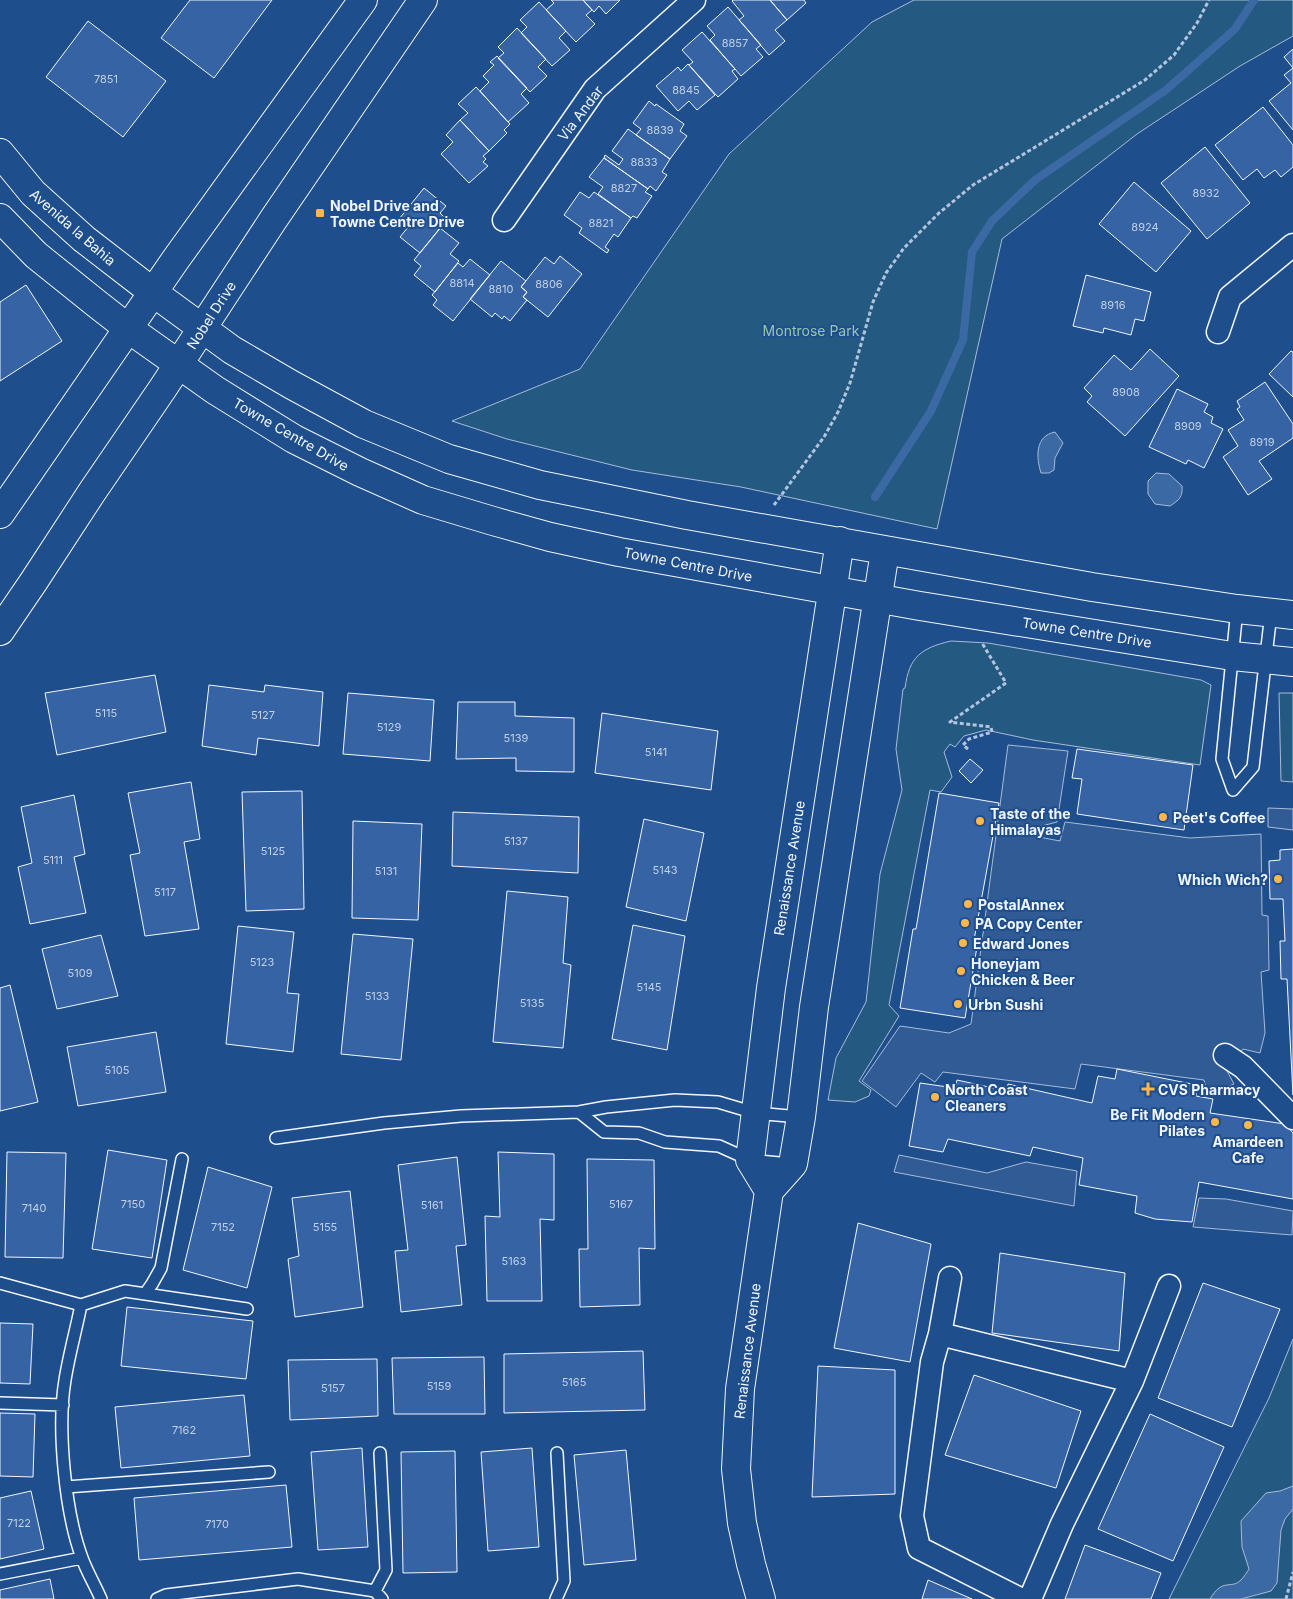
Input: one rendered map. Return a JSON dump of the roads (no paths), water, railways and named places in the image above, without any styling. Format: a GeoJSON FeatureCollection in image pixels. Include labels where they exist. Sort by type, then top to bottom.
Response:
{"type":"FeatureCollection","features":[{"type":"Feature","properties":{"kind":"main road"},"geometry":{"type":"LineString","coordinates":[[0,514],[176,260],[363,0]]}},
{"type":"Feature","properties":{"kind":"main road","name":"Nobel Drive"},"geometry":{"type":"LineString","coordinates":[[0,631],[273,220],[423,0]]}},
{"type":"Feature","properties":{"kind":"main road","name":"Avenida la Bahia"},"geometry":{"type":"LineString","coordinates":[[0,153],[33,193],[69,226],[154,293]]}},
{"type":"Feature","properties":{"kind":"main road"},"geometry":{"type":"LineString","coordinates":[[0,218],[36,254],[129,330]]}},
{"type":"Feature","properties":{"kind":"main road"},"geometry":{"type":"LineString","coordinates":[[154,293],[232,350],[292,385],[364,424],[449,459],[549,486],[687,515],[1092,587],[1282,614]]}},
{"type":"Feature","properties":{"kind":"main road","name":"Towne Centre Drive"},"geometry":{"type":"LineString","coordinates":[[129,330],[215,390],[294,439],[360,472],[423,500],[492,521],[593,546],[792,584],[1232,656],[1293,662]]}},
{"type":"Feature","properties":{"kind":"main road","name":"Renaissance Avenue"},"geometry":{"type":"LineString","coordinates":[[750,1160],[770,988],[840,541]]}},
{"type":"Feature","properties":{"kind":"main road"},"geometry":{"type":"LineString","coordinates":[[750,1160],[769,1191],[793,1164],[801,1117],[814,1007],[884,551]]}},
{"type":"Feature","properties":{"kind":"main road","name":"Renaissance Avenue"},"geometry":{"type":"LineString","coordinates":[[761,1599],[742,1523],[736,1469],[740,1389],[769,1191]]}},
{"type":"Feature","properties":{"kind":"street","name":"Via Andar"},"geometry":{"type":"LineString","coordinates":[[504,220],[596,89],[694,0]]}},
{"type":"Feature","properties":{"kind":"street"},"geometry":{"type":"LineString","coordinates":[[1218,332],[1230,297],[1293,245]]}},
{"type":"Feature","properties":{"kind":"street"},"geometry":{"type":"LineString","coordinates":[[1225,1055],[1243,1067],[1293,1118]]}},
{"type":"Feature","properties":{"kind":"street"},"geometry":{"type":"LineString","coordinates":[[950,1278],[940,1334],[932,1362],[912,1516],[912,1553],[1020,1599]]}},
{"type":"Feature","properties":{"kind":"street"},"geometry":{"type":"LineString","coordinates":[[1030,1599],[1062,1524],[1132,1381],[1169,1286]]}},
{"type":"Feature","properties":{"kind":"street"},"geometry":{"type":"LineString","coordinates":[[940,1334],[1132,1381]]}},
{"type":"Feature","properties":{"kind":"lane"},"geometry":{"type":"LineString","coordinates":[[1238,609],[1222,759],[1233,790],[1253,767],[1266,659],[1282,614]]}},
{"type":"Feature","properties":{"kind":"lane"},"geometry":{"type":"LineString","coordinates":[[276,1138],[384,1123],[461,1116],[579,1112],[606,1107],[675,1100],[718,1102],[755,1113],[801,1117]]}},
{"type":"Feature","properties":{"kind":"lane"},"geometry":{"type":"LineString","coordinates":[[579,1112],[604,1132],[639,1133],[665,1142],[719,1146],[750,1160],[793,1164]]}},
{"type":"Feature","properties":{"kind":"lane"},"geometry":{"type":"LineString","coordinates":[[145,1294],[161,1268],[182,1159]]}},
{"type":"Feature","properties":{"kind":"lane"},"geometry":{"type":"LineString","coordinates":[[0,1283],[81,1305],[125,1291],[247,1309]]}},
{"type":"Feature","properties":{"kind":"lane"},"geometry":{"type":"LineString","coordinates":[[81,1305],[64,1381],[62,1420],[66,1486],[73,1527],[82,1558],[101,1599]]}},
{"type":"Feature","properties":{"kind":"lane"},"geometry":{"type":"LineString","coordinates":[[0,1402],[63,1405]]}},
{"type":"Feature","properties":{"kind":"lane"},"geometry":{"type":"LineString","coordinates":[[157,1599],[166,1596],[298,1579],[378,1595],[386,1570],[380,1453]]}},
{"type":"Feature","properties":{"kind":"lane"},"geometry":{"type":"LineString","coordinates":[[556,1453],[564,1581],[556,1599]]}},
{"type":"Feature","properties":{"kind":"lane"},"geometry":{"type":"LineString","coordinates":[[66,1486],[269,1472]]}},
{"type":"Feature","properties":{"kind":"lane"},"geometry":{"type":"LineString","coordinates":[[0,1574],[82,1558]]}},
{"type":"Feature","properties":{"kind":"waterway"},"geometry":{"type":"LineString","coordinates":[[875,497],[931,411],[963,340],[972,252],[992,221],[1035,180],[1166,90],[1235,29],[1254,0]]}},
{"type":"Feature","properties":{"kind":"place","name":"Nobel Drive and Towne Centre Drive"},"geometry":{"type":"Point","coordinates":[320,213]}},
{"type":"Feature","properties":{"kind":"place","name":"Peet's Coffee"},"geometry":{"type":"Point","coordinates":[1163,817]}},
{"type":"Feature","properties":{"kind":"place","name":"Taste of the Himalayas"},"geometry":{"type":"Point","coordinates":[980,821]}},
{"type":"Feature","properties":{"kind":"place","name":"Which Wich?"},"geometry":{"type":"Point","coordinates":[1278,879]}},
{"type":"Feature","properties":{"kind":"place","name":"PostalAnnex"},"geometry":{"type":"Point","coordinates":[968,904]}},
{"type":"Feature","properties":{"kind":"place","name":"PA Copy Center"},"geometry":{"type":"Point","coordinates":[965,923]}},
{"type":"Feature","properties":{"kind":"place","name":"Edward Jones"},"geometry":{"type":"Point","coordinates":[963,943]}},
{"type":"Feature","properties":{"kind":"place","name":"Honeyjam Chicken & Beer"},"geometry":{"type":"Point","coordinates":[961,971]}},
{"type":"Feature","properties":{"kind":"place","name":"Urbn Sushi"},"geometry":{"type":"Point","coordinates":[958,1004]}},
{"type":"Feature","properties":{"kind":"place","name":"CVS Pharmacy"},"geometry":{"type":"Point","coordinates":[1148,1089]}},
{"type":"Feature","properties":{"kind":"place","name":"North Coast Cleaners"},"geometry":{"type":"Point","coordinates":[935,1097]}},
{"type":"Feature","properties":{"kind":"place","name":"Be Fit Modern Pilates"},"geometry":{"type":"Point","coordinates":[1215,1122]}},
{"type":"Feature","properties":{"kind":"place","name":"Amardeen Cafe"},"geometry":{"type":"Point","coordinates":[1248,1125]}},
{"type":"Feature","properties":{"kind":"park label","name":"Montrose Park"},"geometry":{"type":"Point","coordinates":[811,330]}}]}
